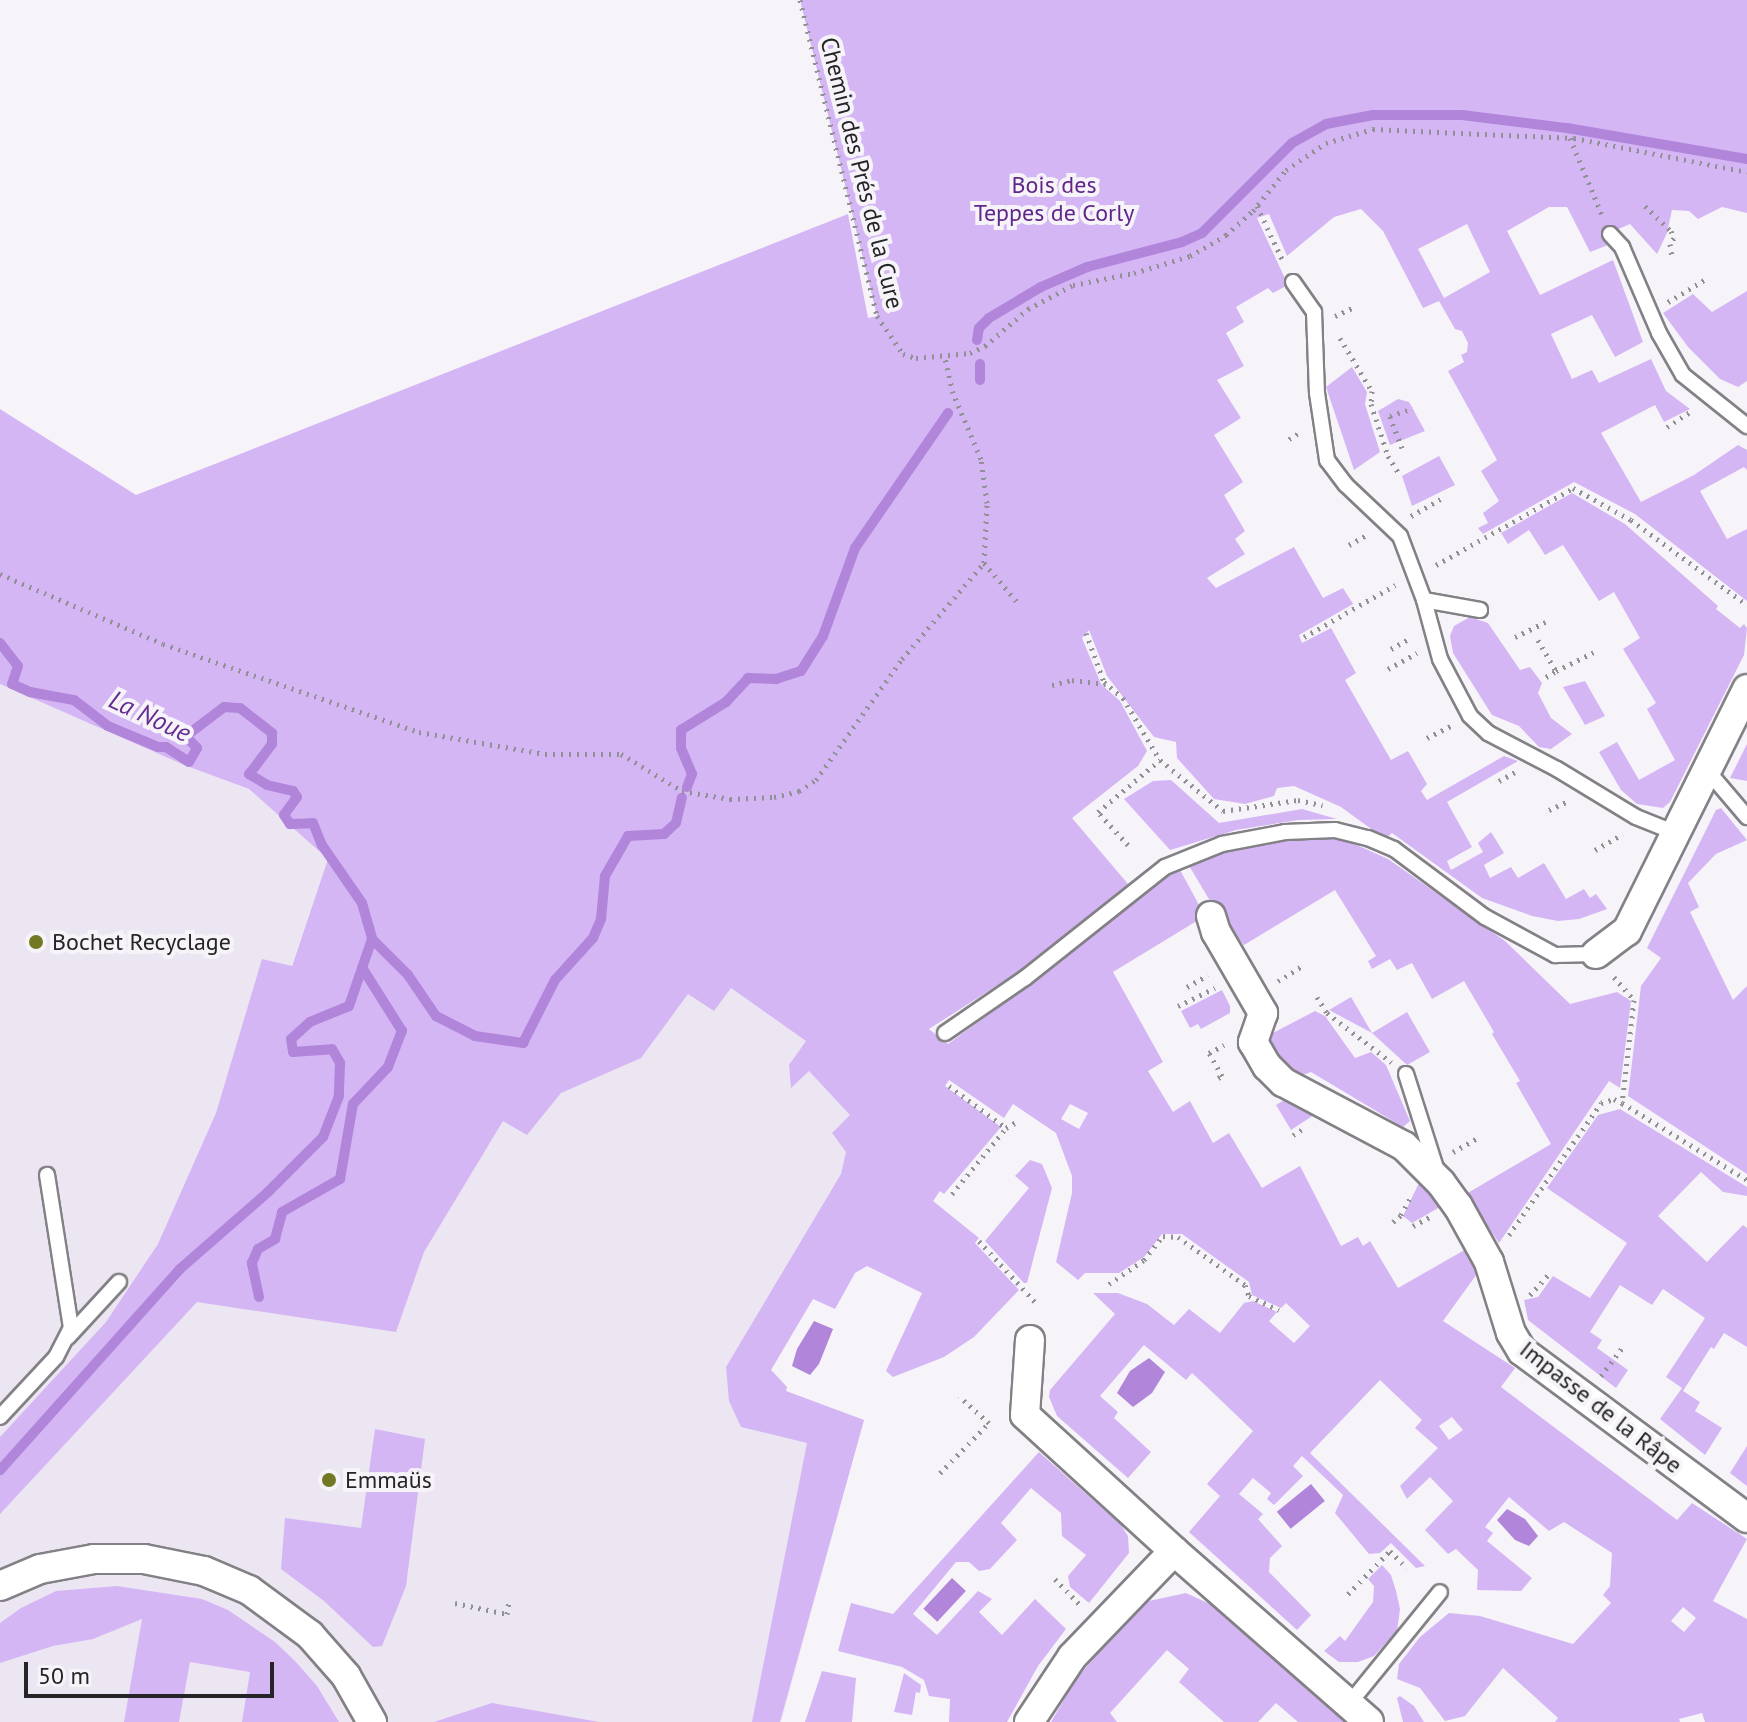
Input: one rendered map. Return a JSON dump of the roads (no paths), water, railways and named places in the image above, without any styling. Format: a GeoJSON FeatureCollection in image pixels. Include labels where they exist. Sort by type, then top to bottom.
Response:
{"type":"FeatureCollection","features":[{"type":"Feature","properties":{"kind":"street"},"geometry":{"type":"LineString","coordinates":[[1596,954],[1627,931],[1747,689]]}},
{"type":"Feature","properties":{"kind":"street","name":"Impasse de la Râpe"},"geometry":{"type":"LineString","coordinates":[[1211,916],[1263,1013],[1253,1042],[1267,1066],[1283,1082],[1404,1146],[1441,1183],[1489,1262],[1511,1333],[1522,1351],[1747,1518]]}},
{"type":"Feature","properties":{"kind":"street"},"geometry":{"type":"LineString","coordinates":[[1030,1340],[1025,1415],[1359,1713]]}},
{"type":"Feature","properties":{"kind":"street"},"geometry":{"type":"LineString","coordinates":[[1029,1722],[1072,1657],[1174,1551]]}},
{"type":"Feature","properties":{"kind":"street"},"geometry":{"type":"LineString","coordinates":[[0,1586],[40,1569],[94,1559],[144,1559],[204,1571],[249,1590],[310,1635],[346,1676],[372,1722]]}},
{"type":"Feature","properties":{"kind":"lane"},"geometry":{"type":"LineString","coordinates":[[1610,234],[1622,247],[1650,312],[1683,375],[1747,426]]}},
{"type":"Feature","properties":{"kind":"lane"},"geometry":{"type":"LineString","coordinates":[[1293,282],[1314,312],[1317,393],[1327,460],[1400,536],[1424,600],[1440,659],[1470,716],[1488,733],[1557,769],[1636,817],[1676,833]]}},
{"type":"Feature","properties":{"kind":"lane"},"geometry":{"type":"LineString","coordinates":[[1424,600],[1480,610]]}},
{"type":"Feature","properties":{"kind":"lane"},"geometry":{"type":"LineString","coordinates":[[1707,770],[1747,817]]}},
{"type":"Feature","properties":{"kind":"lane"},"geometry":{"type":"LineString","coordinates":[[945,1033],[1025,978],[1148,878],[1180,859],[1234,841],[1285,832],[1335,830],[1368,838],[1394,849],[1485,917],[1555,955],[1596,954]]}},
{"type":"Feature","properties":{"kind":"lane"},"geometry":{"type":"LineString","coordinates":[[1406,1074],[1413,1087],[1441,1183]]}},
{"type":"Feature","properties":{"kind":"lane"},"geometry":{"type":"LineString","coordinates":[[47,1175],[71,1310],[67,1338]]}},
{"type":"Feature","properties":{"kind":"lane"},"geometry":{"type":"LineString","coordinates":[[0,1417],[119,1282]]}},
{"type":"Feature","properties":{"kind":"lane"},"geometry":{"type":"LineString","coordinates":[[1359,1713],[1440,1592]]}},
{"type":"Feature","properties":{"kind":"waterway"},"geometry":{"type":"LineString","coordinates":[[977,340],[979,328],[989,318],[1041,287],[1087,267],[1182,242],[1202,233],[1292,143],[1326,124],[1373,115],[1462,115],[1567,128],[1747,159]]}},
{"type":"Feature","properties":{"kind":"waterway"},"geometry":{"type":"LineString","coordinates":[[980,364],[980,380]]}},
{"type":"Feature","properties":{"kind":"waterway"},"geometry":{"type":"LineString","coordinates":[[687,787],[692,774],[681,748],[681,730],[726,702],[748,678],[776,679],[801,671],[823,636],[855,548],[948,413]]}},
{"type":"Feature","properties":{"kind":"waterway","name":"La Noue"},"geometry":{"type":"LineString","coordinates":[[0,643],[18,666],[12,684],[30,692],[74,700],[108,726],[158,747],[166,747],[189,762],[197,748],[186,736],[224,707],[240,708],[272,733],[272,744],[249,774],[267,785],[293,791],[297,797],[284,815],[290,824],[313,823],[322,845],[362,903],[372,939],[349,1006],[310,1022],[291,1039],[293,1052],[332,1049],[340,1063],[339,1096],[323,1137],[267,1193],[180,1269],[0,1470]]}},
{"type":"Feature","properties":{"kind":"waterway"},"geometry":{"type":"LineString","coordinates":[[372,939],[408,975],[436,1016],[475,1036],[523,1043],[555,980],[593,938],[601,919],[605,876],[628,836],[664,834],[676,823],[682,798]]}},
{"type":"Feature","properties":{"kind":"waterway"},"geometry":{"type":"LineString","coordinates":[[259,1297],[252,1263],[258,1249],[275,1239],[282,1212],[340,1179],[353,1104],[388,1067],[402,1031],[363,969]]}},
{"type":"Feature","properties":{"kind":"place","name":"Bochet Recyclage"},"geometry":{"type":"Point","coordinates":[36,942]}},
{"type":"Feature","properties":{"kind":"place","name":"Emmaüs"},"geometry":{"type":"Point","coordinates":[329,1480]}},
{"type":"Feature","properties":{"kind":"park label","name":"Bois des Teppes de Corly"},"geometry":{"type":"Point","coordinates":[1054,199]}}]}
